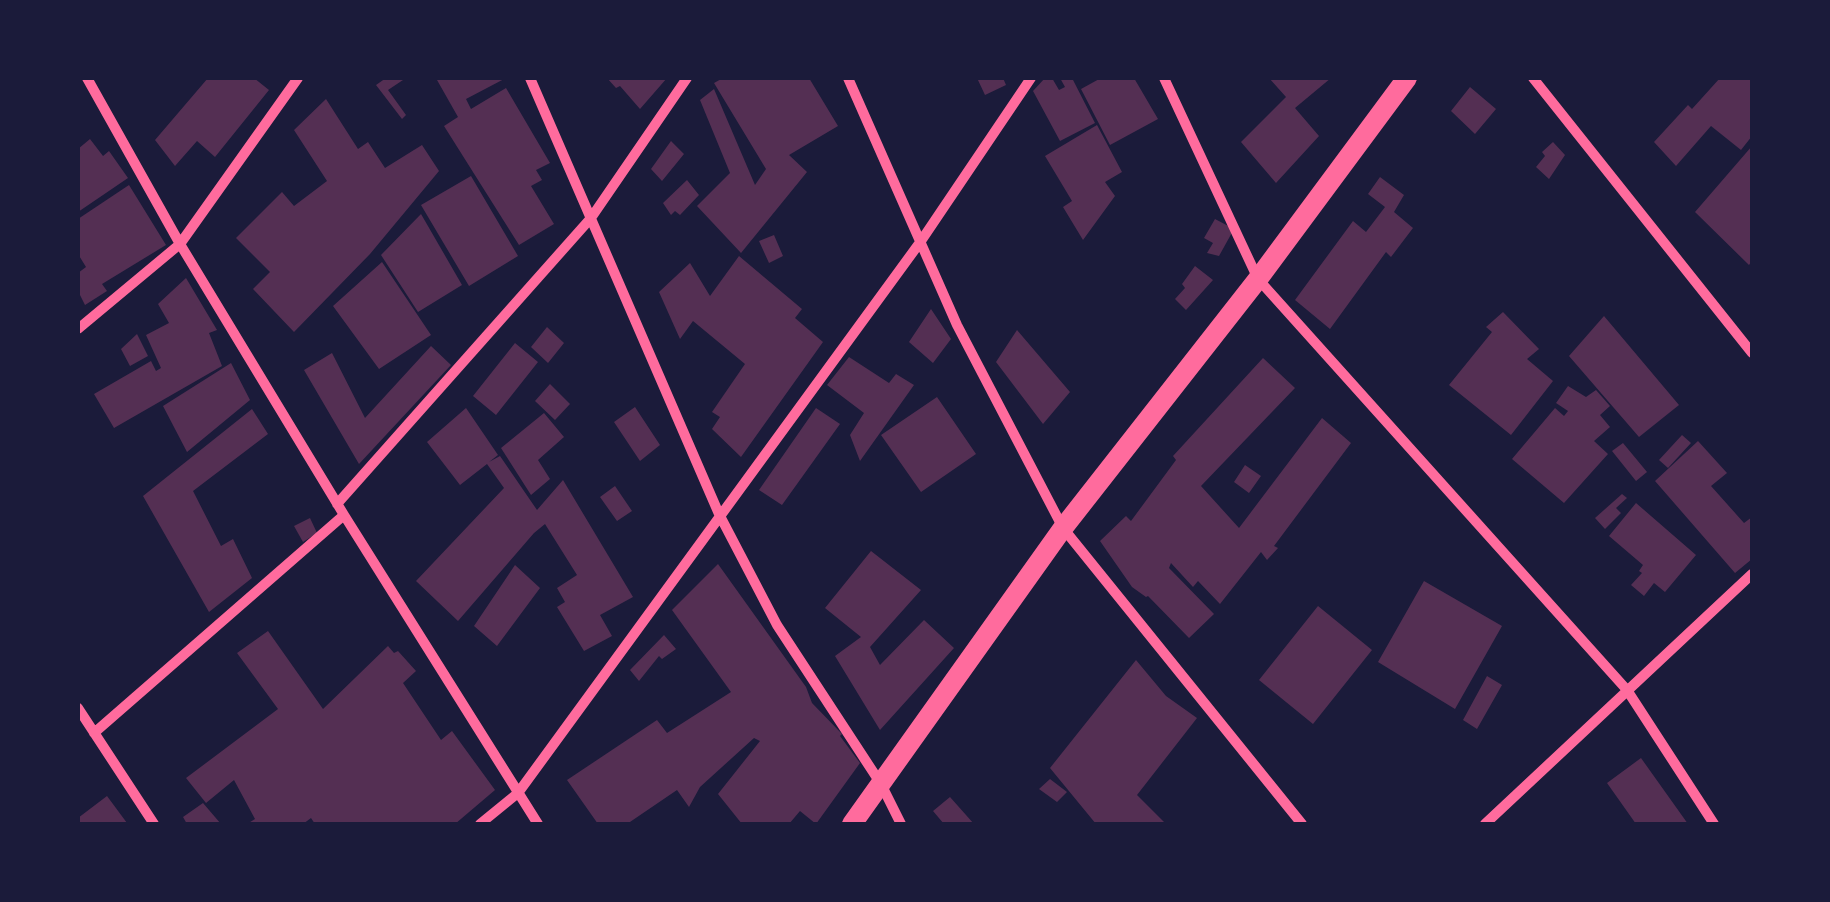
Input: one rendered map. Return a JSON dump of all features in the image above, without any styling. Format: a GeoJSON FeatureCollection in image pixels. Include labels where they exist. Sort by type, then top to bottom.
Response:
{"type":"FeatureCollection","features":[{"type":"Feature","properties":{"kind":"main road"},"geometry":{"type":"LineString","coordinates":[[852,824],[1063,528],[1258,279],[1407,78]]}},
{"type":"Feature","properties":{"kind":"street"},"geometry":{"type":"LineString","coordinates":[[87,78],[180,244],[538,824]]}},
{"type":"Feature","properties":{"kind":"street"},"geometry":{"type":"LineString","coordinates":[[78,329],[180,244],[298,78]]}},
{"type":"Feature","properties":{"kind":"street"},"geometry":{"type":"LineString","coordinates":[[530,78],[719,514],[777,625],[881,784],[901,824]]}},
{"type":"Feature","properties":{"kind":"street"},"geometry":{"type":"LineString","coordinates":[[94,733],[341,510],[591,218],[688,78]]}},
{"type":"Feature","properties":{"kind":"street"},"geometry":{"type":"LineString","coordinates":[[848,78],[957,325],[1063,528],[1302,824]]}},
{"type":"Feature","properties":{"kind":"street"},"geometry":{"type":"LineString","coordinates":[[480,824],[518,792],[921,241],[1031,78]]}},
{"type":"Feature","properties":{"kind":"street"},"geometry":{"type":"LineString","coordinates":[[1164,78],[1258,279],[1627,690],[1714,824]]}},
{"type":"Feature","properties":{"kind":"street"},"geometry":{"type":"LineString","coordinates":[[1533,78],[1752,353]]}},
{"type":"Feature","properties":{"kind":"street"},"geometry":{"type":"LineString","coordinates":[[1485,824],[1752,574]]}},
{"type":"Feature","properties":{"kind":"street"},"geometry":{"type":"LineString","coordinates":[[78,708],[154,824]]}},
{"type":"Feature","properties":{"kind":"building"},"geometry":{"type":"Polygon","coordinates":[[[208,78],[254,78],[269,90],[215,157],[197,141],[175,166],[155,140],[208,78]]]}},
{"type":"Feature","properties":{"kind":"building"},"geometry":{"type":"Polygon","coordinates":[[[386,78],[406,78],[388,90],[406,115],[402,119],[376,85],[386,78]]]}},
{"type":"Feature","properties":{"kind":"building"},"geometry":{"type":"Polygon","coordinates":[[[506,78],[466,99],[471,109],[506,88],[550,163],[536,170],[542,180],[531,186],[554,224],[519,245],[444,126],[458,117],[437,80],[506,78]]]}},
{"type":"Feature","properties":{"kind":"building"},"geometry":{"type":"Polygon","coordinates":[[[607,78],[667,78],[640,109],[620,86],[616,88],[607,78]]]}},
{"type":"Feature","properties":{"kind":"building"},"geometry":{"type":"Polygon","coordinates":[[[723,78],[809,78],[838,126],[789,155],[807,172],[741,253],[697,206],[730,173],[700,100],[714,89],[755,185],[766,169],[714,83],[723,78]]]}},
{"type":"Feature","properties":{"kind":"building"},"geometry":{"type":"Polygon","coordinates":[[[977,78],[1003,78],[1006,85],[985,95],[977,78]]]}},
{"type":"Feature","properties":{"kind":"building"},"geometry":{"type":"Polygon","coordinates":[[[1045,78],[1052,78],[1059,90],[1065,87],[1060,78],[1072,78],[1095,123],[1060,141],[1033,91],[1045,78]]]}},
{"type":"Feature","properties":{"kind":"building"},"geometry":{"type":"Polygon","coordinates":[[[1101,78],[1134,78],[1158,119],[1110,145],[1081,89],[1101,78]]]}},
{"type":"Feature","properties":{"kind":"building"},"geometry":{"type":"Polygon","coordinates":[[[1269,78],[1331,78],[1295,108],[1319,136],[1276,183],[1241,142],[1286,97],[1269,78]]]}},
{"type":"Feature","properties":{"kind":"building"},"geometry":{"type":"Polygon","coordinates":[[[1720,78],[1752,78],[1752,136],[1741,150],[1711,126],[1676,166],[1654,142],[1720,78]]]}},
{"type":"Feature","properties":{"kind":"building"},"geometry":{"type":"Polygon","coordinates":[[[1470,87],[1496,109],[1475,134],[1451,111],[1470,87]]]}},
{"type":"Feature","properties":{"kind":"building"},"geometry":{"type":"Polygon","coordinates":[[[326,99],[358,149],[368,142],[385,168],[422,145],[439,171],[370,254],[294,332],[253,289],[270,272],[236,238],[282,192],[294,206],[327,181],[294,130],[326,99]]]}},
{"type":"Feature","properties":{"kind":"building"},"geometry":{"type":"Polygon","coordinates":[[[1097,125],[1122,172],[1105,182],[1115,196],[1083,240],[1063,207],[1072,201],[1045,156],[1097,125]]]}},
{"type":"Feature","properties":{"kind":"building"},"geometry":{"type":"Polygon","coordinates":[[[90,139],[103,156],[109,151],[128,178],[78,212],[78,149],[90,139]]]}},
{"type":"Feature","properties":{"kind":"building"},"geometry":{"type":"Polygon","coordinates":[[[671,141],[684,154],[662,181],[651,169],[671,141]]]}},
{"type":"Feature","properties":{"kind":"building"},"geometry":{"type":"Polygon","coordinates":[[[1553,142],[1565,155],[1549,179],[1536,167],[1545,156],[1542,152],[1553,142]]]}},
{"type":"Feature","properties":{"kind":"building"},"geometry":{"type":"Polygon","coordinates":[[[1752,146],[1752,261],[1749,265],[1695,212],[1752,146]]]}},
{"type":"Feature","properties":{"kind":"building"},"geometry":{"type":"Polygon","coordinates":[[[471,176],[518,256],[469,286],[421,205],[471,176]]]}},
{"type":"Feature","properties":{"kind":"building"},"geometry":{"type":"Polygon","coordinates":[[[1380,177],[1404,195],[1394,212],[1413,228],[1391,257],[1386,252],[1330,329],[1295,300],[1353,221],[1366,232],[1385,207],[1368,194],[1380,177]]]}},
{"type":"Feature","properties":{"kind":"building"},"geometry":{"type":"Polygon","coordinates":[[[687,180],[699,195],[680,215],[675,211],[671,215],[663,203],[687,180]]]}},
{"type":"Feature","properties":{"kind":"building"},"geometry":{"type":"Polygon","coordinates":[[[129,185],[166,245],[102,284],[107,291],[85,305],[78,291],[78,273],[86,267],[78,254],[78,219],[129,185]]]}},
{"type":"Feature","properties":{"kind":"building"},"geometry":{"type":"Polygon","coordinates":[[[421,214],[462,285],[418,312],[381,255],[421,214]]]}},
{"type":"Feature","properties":{"kind":"building"},"geometry":{"type":"Polygon","coordinates":[[[1215,219],[1234,229],[1219,256],[1207,253],[1213,243],[1204,238],[1215,219]]]}},
{"type":"Feature","properties":{"kind":"building"},"geometry":{"type":"Polygon","coordinates":[[[774,235],[783,256],[769,263],[759,241],[774,235]]]}},
{"type":"Feature","properties":{"kind":"building"},"geometry":{"type":"Polygon","coordinates":[[[739,256],[802,309],[795,318],[823,342],[741,457],[712,429],[720,417],[712,412],[745,364],[693,321],[680,339],[659,292],[690,263],[710,296],[739,256]]]}},
{"type":"Feature","properties":{"kind":"building"},"geometry":{"type":"Polygon","coordinates":[[[382,262],[431,335],[379,369],[333,306],[382,262]]]}},
{"type":"Feature","properties":{"kind":"building"},"geometry":{"type":"Polygon","coordinates":[[[1195,266],[1213,280],[1186,310],[1175,299],[1195,266]]]}},
{"type":"Feature","properties":{"kind":"building"},"geometry":{"type":"Polygon","coordinates":[[[186,278],[217,330],[209,333],[222,366],[114,428],[94,394],[151,361],[156,371],[161,368],[146,335],[169,323],[158,304],[186,278]]]}},
{"type":"Feature","properties":{"kind":"building"},"geometry":{"type":"Polygon","coordinates":[[[931,309],[951,339],[933,363],[909,342],[931,309]]]}},
{"type":"Feature","properties":{"kind":"building"},"geometry":{"type":"Polygon","coordinates":[[[1503,312],[1539,349],[1527,359],[1553,381],[1511,435],[1449,385],[1492,332],[1486,327],[1503,312]]]}},
{"type":"Feature","properties":{"kind":"building"},"geometry":{"type":"Polygon","coordinates":[[[1604,316],[1679,405],[1639,437],[1569,356],[1604,316]]]}},
{"type":"Feature","properties":{"kind":"building"},"geometry":{"type":"Polygon","coordinates":[[[547,327],[564,343],[548,363],[531,347],[547,327]]]}},
{"type":"Feature","properties":{"kind":"building"},"geometry":{"type":"Polygon","coordinates":[[[1017,330],[1070,392],[1043,424],[996,362],[1017,330]]]}},
{"type":"Feature","properties":{"kind":"building"},"geometry":{"type":"Polygon","coordinates":[[[137,334],[148,356],[130,366],[121,349],[137,334]]]}},
{"type":"Feature","properties":{"kind":"building"},"geometry":{"type":"Polygon","coordinates":[[[515,343],[538,362],[496,415],[473,396],[515,343]]]}},
{"type":"Feature","properties":{"kind":"building"},"geometry":{"type":"Polygon","coordinates":[[[431,346],[451,365],[359,464],[304,370],[332,353],[365,418],[431,346]]]}},
{"type":"Feature","properties":{"kind":"building"},"geometry":{"type":"Polygon","coordinates":[[[849,357],[889,383],[896,374],[914,385],[860,461],[850,435],[864,413],[827,385],[849,357]]]}},
{"type":"Feature","properties":{"kind":"building"},"geometry":{"type":"Polygon","coordinates":[[[1263,358],[1295,388],[1201,486],[1239,528],[1322,418],[1351,443],[1274,546],[1278,548],[1267,560],[1261,552],[1220,604],[1198,581],[1193,587],[1171,563],[1169,568],[1214,614],[1189,638],[1148,596],[1132,587],[1100,541],[1126,516],[1131,521],[1176,460],[1173,456],[1263,358]]]}},
{"type":"Feature","properties":{"kind":"building"},"geometry":{"type":"Polygon","coordinates":[[[231,363],[250,400],[187,452],[163,406],[231,363]]]}},
{"type":"Feature","properties":{"kind":"building"},"geometry":{"type":"Polygon","coordinates":[[[550,384],[570,404],[555,420],[535,401],[550,384]]]}},
{"type":"Feature","properties":{"kind":"building"},"geometry":{"type":"Polygon","coordinates":[[[1568,386],[1586,397],[1596,390],[1610,406],[1600,415],[1610,427],[1594,441],[1608,454],[1564,503],[1512,459],[1555,408],[1564,416],[1568,411],[1556,403],[1568,386]]]}},
{"type":"Feature","properties":{"kind":"building"},"geometry":{"type":"Polygon","coordinates":[[[937,397],[976,454],[921,492],[881,435],[937,397]]]}},
{"type":"Feature","properties":{"kind":"building"},"geometry":{"type":"Polygon","coordinates":[[[635,407],[660,445],[640,461],[614,422],[635,407]]]}},
{"type":"Feature","properties":{"kind":"building"},"geometry":{"type":"Polygon","coordinates":[[[466,408],[498,455],[489,462],[500,456],[537,510],[563,480],[633,597],[600,615],[612,636],[584,651],[557,607],[565,602],[557,588],[577,575],[545,524],[458,621],[416,581],[504,488],[487,464],[460,485],[427,442],[466,408]]]}},
{"type":"Feature","properties":{"kind":"building"},"geometry":{"type":"Polygon","coordinates":[[[816,408],[840,424],[782,505],[759,490],[816,408]]]}},
{"type":"Feature","properties":{"kind":"building"},"geometry":{"type":"Polygon","coordinates":[[[252,409],[268,434],[193,491],[221,546],[233,539],[252,578],[209,612],[143,496],[252,409]]]}},
{"type":"Feature","properties":{"kind":"building"},"geometry":{"type":"Polygon","coordinates":[[[544,413],[564,437],[538,460],[550,479],[531,495],[501,448],[544,413]]]}},
{"type":"Feature","properties":{"kind":"building"},"geometry":{"type":"Polygon","coordinates":[[[1682,435],[1691,443],[1668,468],[1659,460],[1682,435]]]}},
{"type":"Feature","properties":{"kind":"building"},"geometry":{"type":"Polygon","coordinates":[[[1698,441],[1727,473],[1711,486],[1744,523],[1752,517],[1752,559],[1735,573],[1655,481],[1698,441]]]}},
{"type":"Feature","properties":{"kind":"building"},"geometry":{"type":"Polygon","coordinates":[[[1623,443],[1647,472],[1636,481],[1612,451],[1623,443]]]}},
{"type":"Feature","properties":{"kind":"building"},"geometry":{"type":"Polygon","coordinates":[[[1245,465],[1261,476],[1249,493],[1234,482],[1245,465]]]}},
{"type":"Feature","properties":{"kind":"building"},"geometry":{"type":"Polygon","coordinates":[[[615,486],[632,511],[617,521],[600,497],[615,486]]]}},
{"type":"Feature","properties":{"kind":"building"},"geometry":{"type":"Polygon","coordinates":[[[1622,494],[1627,498],[1616,508],[1621,513],[1605,529],[1595,518],[1622,494]]]}},
{"type":"Feature","properties":{"kind":"building"},"geometry":{"type":"Polygon","coordinates":[[[1636,503],[1696,555],[1665,592],[1654,583],[1644,596],[1631,585],[1642,573],[1639,571],[1643,565],[1609,536],[1636,503]]]}},
{"type":"Feature","properties":{"kind":"building"},"geometry":{"type":"Polygon","coordinates":[[[310,518],[317,533],[303,542],[294,526],[310,518]]]}},
{"type":"Feature","properties":{"kind":"building"},"geometry":{"type":"Polygon","coordinates":[[[871,551],[921,590],[870,647],[880,665],[924,620],[954,648],[880,730],[835,656],[861,637],[825,608],[871,551]]]}},
{"type":"Feature","properties":{"kind":"building"},"geometry":{"type":"Polygon","coordinates":[[[718,564],[806,687],[812,703],[842,734],[860,763],[816,824],[800,811],[789,824],[742,824],[718,794],[760,741],[754,738],[700,787],[689,807],[677,790],[627,824],[598,824],[567,780],[657,720],[667,733],[731,692],[672,610],[718,564]]]}},
{"type":"Feature","properties":{"kind":"building"},"geometry":{"type":"Polygon","coordinates":[[[515,565],[540,588],[497,646],[474,626],[515,565]]]}},
{"type":"Feature","properties":{"kind":"building"},"geometry":{"type":"Polygon","coordinates":[[[1424,581],[1502,626],[1455,709],[1378,662],[1424,581]]]}},
{"type":"Feature","properties":{"kind":"building"},"geometry":{"type":"Polygon","coordinates":[[[1318,606],[1372,650],[1313,724],[1259,680],[1318,606]]]}},
{"type":"Feature","properties":{"kind":"building"},"geometry":{"type":"Polygon","coordinates":[[[268,631],[323,709],[388,646],[394,653],[398,651],[416,671],[403,683],[441,740],[452,731],[495,790],[455,824],[315,824],[311,818],[303,824],[247,824],[255,819],[234,780],[206,803],[186,778],[278,709],[237,653],[268,631]]]}},
{"type":"Feature","properties":{"kind":"building"},"geometry":{"type":"Polygon","coordinates":[[[664,635],[676,649],[662,659],[659,656],[639,681],[630,670],[664,635]]]}},
{"type":"Feature","properties":{"kind":"building"},"geometry":{"type":"Polygon","coordinates":[[[1136,660],[1166,696],[1197,718],[1137,795],[1166,824],[1096,824],[1050,768],[1136,660]]]}},
{"type":"Feature","properties":{"kind":"building"},"geometry":{"type":"Polygon","coordinates":[[[1487,676],[1502,685],[1477,729],[1463,720],[1487,676]]]}},
{"type":"Feature","properties":{"kind":"building"},"geometry":{"type":"Polygon","coordinates":[[[1641,758],[1688,824],[1636,824],[1607,783],[1641,758]]]}},
{"type":"Feature","properties":{"kind":"building"},"geometry":{"type":"Polygon","coordinates":[[[1050,779],[1067,792],[1057,802],[1039,789],[1050,779]]]}},
{"type":"Feature","properties":{"kind":"building"},"geometry":{"type":"Polygon","coordinates":[[[107,796],[127,823],[78,824],[78,818],[107,796]]]}},
{"type":"Feature","properties":{"kind":"building"},"geometry":{"type":"Polygon","coordinates":[[[950,797],[974,824],[944,824],[933,811],[950,797]]]}},
{"type":"Feature","properties":{"kind":"building"},"geometry":{"type":"Polygon","coordinates":[[[203,803],[221,824],[187,824],[183,817],[203,803]]]}}]}
